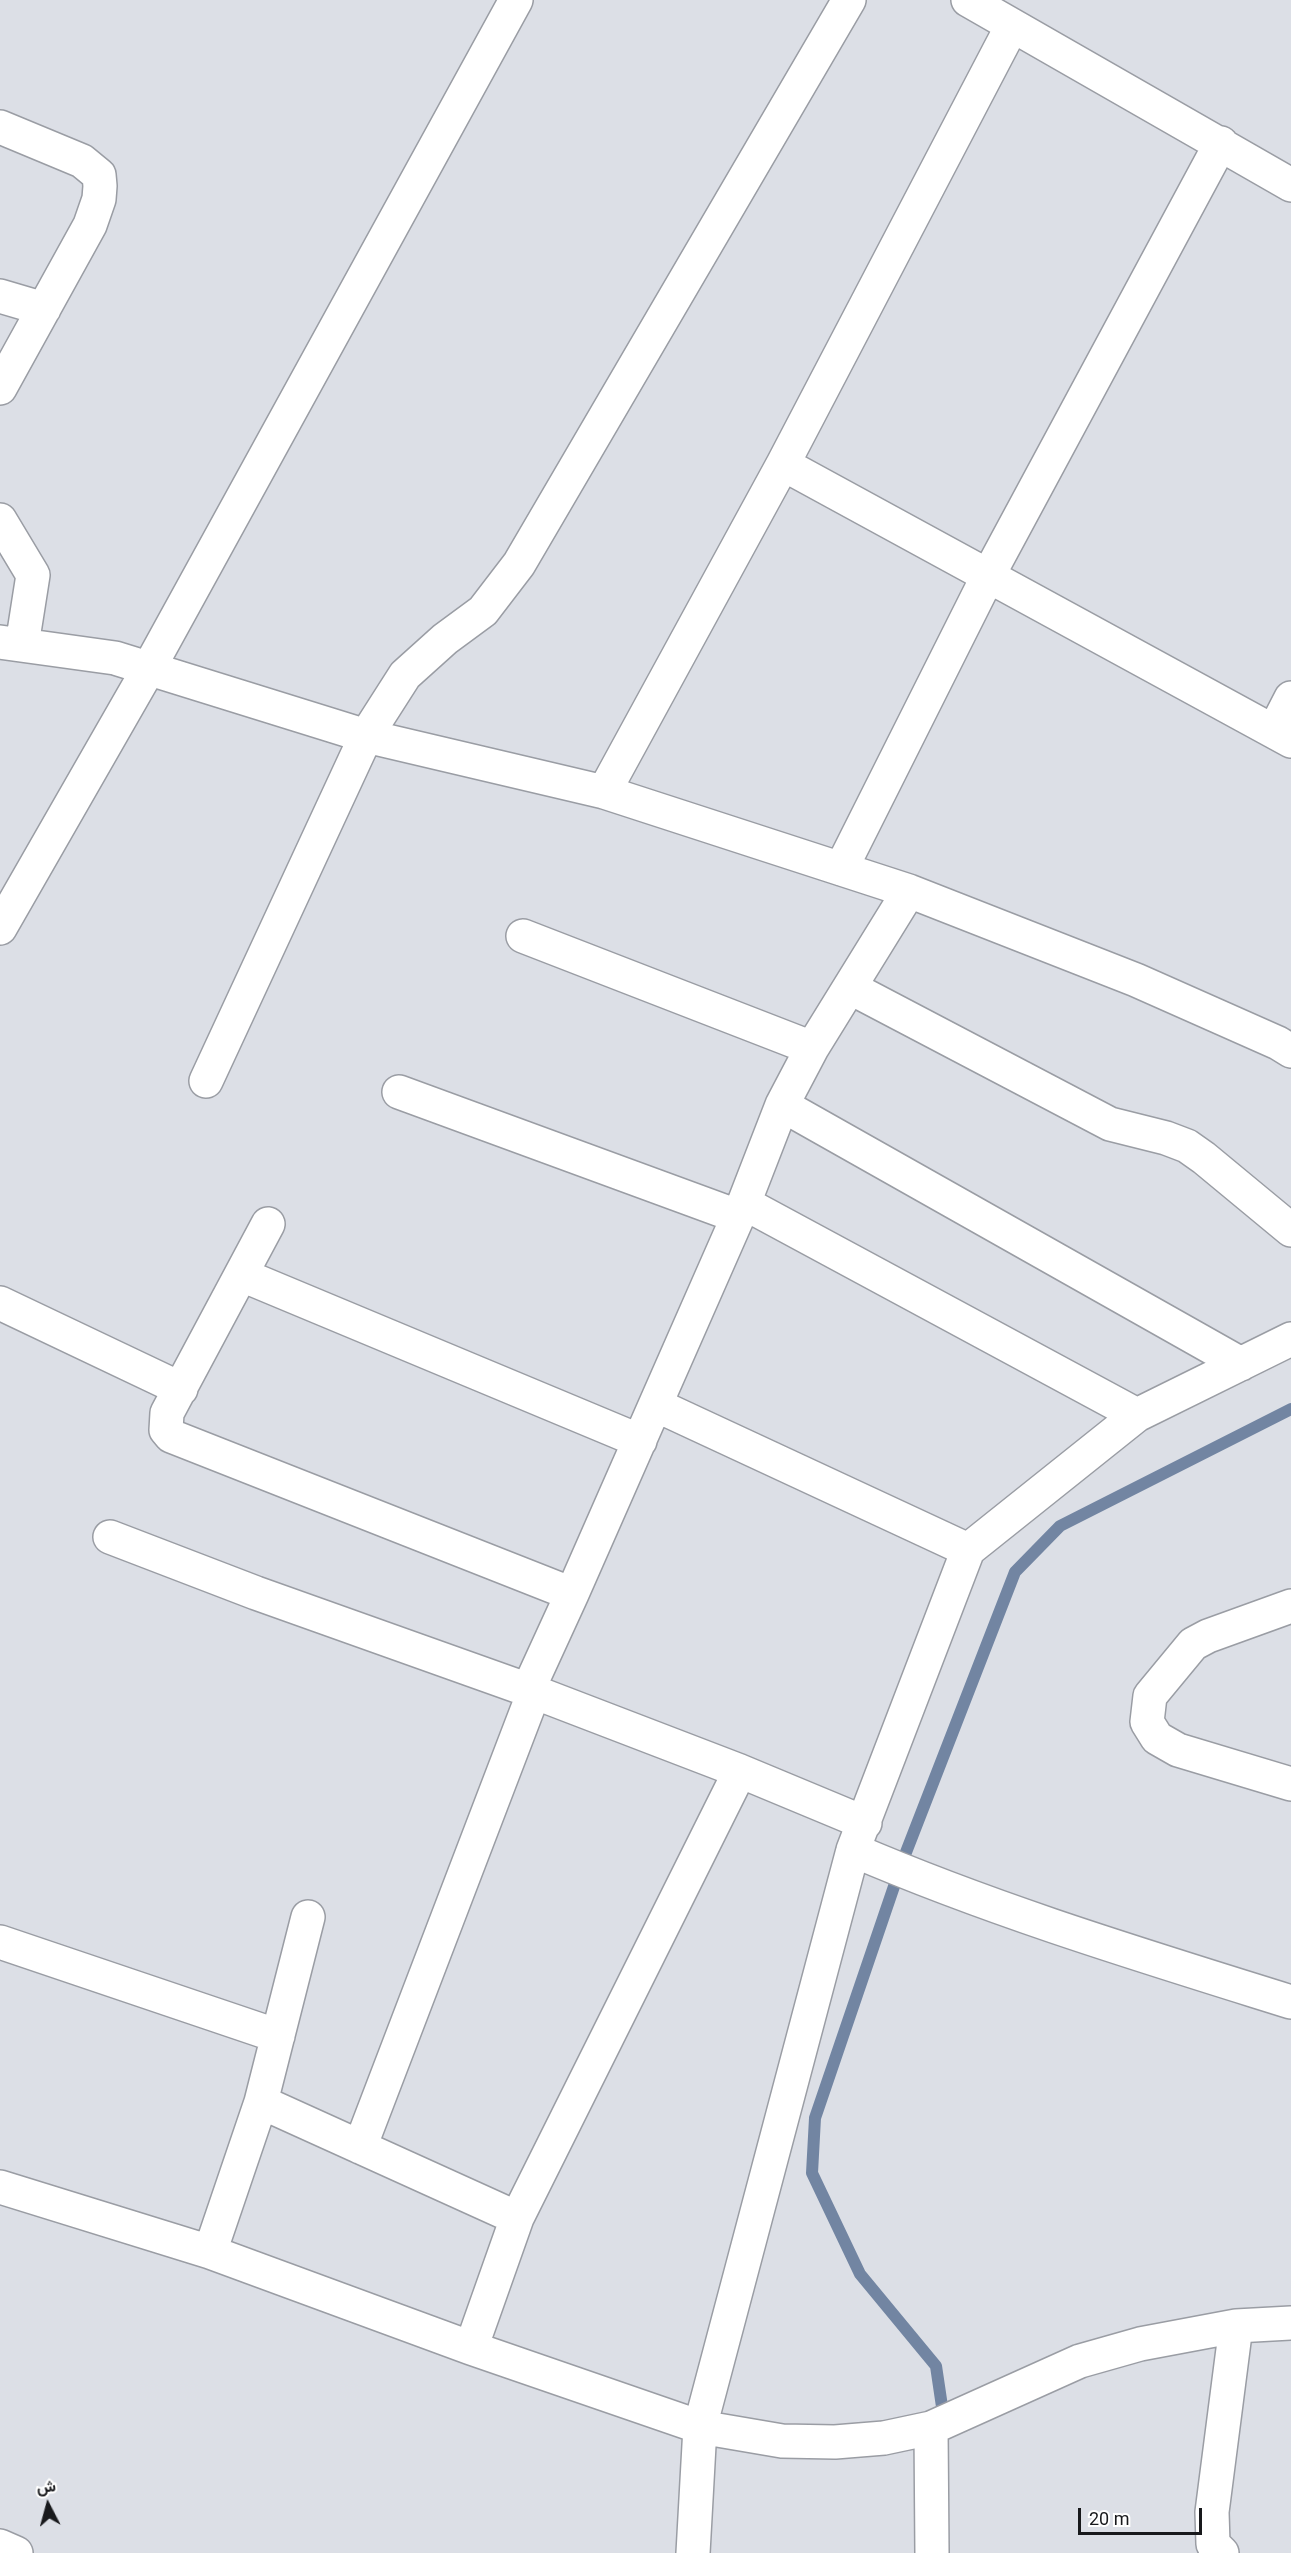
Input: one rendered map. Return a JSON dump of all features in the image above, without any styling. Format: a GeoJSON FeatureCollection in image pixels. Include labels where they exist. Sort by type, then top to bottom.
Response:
{"type":"FeatureCollection","features":[{"type":"Feature","properties":{"kind":"street"},"geometry":{"type":"LineString","coordinates":[[0,928],[149,668],[516,0]]}},
{"type":"Feature","properties":{"kind":"street"},"geometry":{"type":"LineString","coordinates":[[206,1082],[366,736],[405,675],[445,639],[483,611],[519,564],[849,0]]}},
{"type":"Feature","properties":{"kind":"street"},"geometry":{"type":"LineString","coordinates":[[968,0],[1291,185]]}},
{"type":"Feature","properties":{"kind":"street"},"geometry":{"type":"LineString","coordinates":[[604,792],[783,464],[1012,26]]}},
{"type":"Feature","properties":{"kind":"street"},"geometry":{"type":"LineString","coordinates":[[0,127],[82,161],[99,175],[99,199],[90,225],[0,388]]}},
{"type":"Feature","properties":{"kind":"street"},"geometry":{"type":"LineString","coordinates":[[841,869],[988,576],[1221,143]]}},
{"type":"Feature","properties":{"kind":"street"},"geometry":{"type":"LineString","coordinates":[[0,296],[44,309]]}},
{"type":"Feature","properties":{"kind":"street"},"geometry":{"type":"LineString","coordinates":[[783,464],[1282,736],[1291,698]]}},
{"type":"Feature","properties":{"kind":"street"},"geometry":{"type":"LineString","coordinates":[[0,520],[33,574],[11,644],[115,658],[366,736],[604,792],[909,891],[1287,1039]]}},
{"type":"Feature","properties":{"kind":"street"},"geometry":{"type":"LineString","coordinates":[[360,2147],[531,1691],[741,1210],[782,1105],[812,1048],[909,891]]}},
{"type":"Feature","properties":{"kind":"street"},"geometry":{"type":"LineString","coordinates":[[523,936],[812,1048]]}},
{"type":"Feature","properties":{"kind":"street"},"geometry":{"type":"LineString","coordinates":[[851,988],[1110,1124],[1166,1138],[1187,1146],[1291,1230]]}},
{"type":"Feature","properties":{"kind":"street"},"geometry":{"type":"LineString","coordinates":[[399,1092],[741,1210],[1137,1415]]}},
{"type":"Feature","properties":{"kind":"street"},"geometry":{"type":"LineString","coordinates":[[782,1105],[1241,1364]]}},
{"type":"Feature","properties":{"kind":"street"},"geometry":{"type":"LineString","coordinates":[[268,1224],[181,1389],[166,1413],[166,1430],[171,1436],[572,1594]]}},
{"type":"Feature","properties":{"kind":"street"},"geometry":{"type":"LineString","coordinates":[[242,1275],[640,1441]]}},
{"type":"Feature","properties":{"kind":"street"},"geometry":{"type":"LineString","coordinates":[[0,1303],[181,1389]]}},
{"type":"Feature","properties":{"kind":"street"},"geometry":{"type":"LineString","coordinates":[[693,2553],[700,2427],[859,1837],[968,1550],[1137,1415],[1291,1340]]}},
{"type":"Feature","properties":{"kind":"street"},"geometry":{"type":"LineString","coordinates":[[656,1405],[968,1550]]}},
{"type":"Feature","properties":{"kind":"street"},"geometry":{"type":"LineString","coordinates":[[110,1537],[256,1593],[531,1691],[740,1771],[859,1837],[919,1878],[1157,1960],[1291,2002]]}},
{"type":"Feature","properties":{"kind":"street"},"geometry":{"type":"LineString","coordinates":[[1291,1606],[1208,1636],[1193,1644],[1150,1696],[1147,1722],[1157,1738],[1178,1750],[1291,1784]]}},
{"type":"Feature","properties":{"kind":"street"},"geometry":{"type":"LineString","coordinates":[[471,2348],[517,2218],[740,1771]]}},
{"type":"Feature","properties":{"kind":"street"},"geometry":{"type":"LineString","coordinates":[[210,2252],[261,2102],[308,1917]]}},
{"type":"Feature","properties":{"kind":"street"},"geometry":{"type":"LineString","coordinates":[[0,1942],[278,2036]]}},
{"type":"Feature","properties":{"kind":"street"},"geometry":{"type":"LineString","coordinates":[[261,2102],[517,2218]]}},
{"type":"Feature","properties":{"kind":"street"},"geometry":{"type":"LineString","coordinates":[[0,2187],[210,2252],[471,2348],[700,2427],[782,2441],[835,2442],[884,2438],[932,2428],[1080,2361],[1140,2344],[1236,2326],[1291,2323]]}},
{"type":"Feature","properties":{"kind":"street"},"geometry":{"type":"LineString","coordinates":[[1222,2553],[1213,2544],[1212,2512],[1236,2326]]}},
{"type":"Feature","properties":{"kind":"street"},"geometry":{"type":"LineString","coordinates":[[932,2428],[932,2553]]}},
{"type":"Feature","properties":{"kind":"street"},"geometry":{"type":"LineString","coordinates":[[0,2546],[16,2553]]}},
{"type":"Feature","properties":{"kind":"waterway"},"geometry":{"type":"LineString","coordinates":[[944,2420],[936,2366],[860,2274],[812,2173],[815,2118],[903,1860],[1015,1572],[1060,1526],[1291,1409]]}}]}
